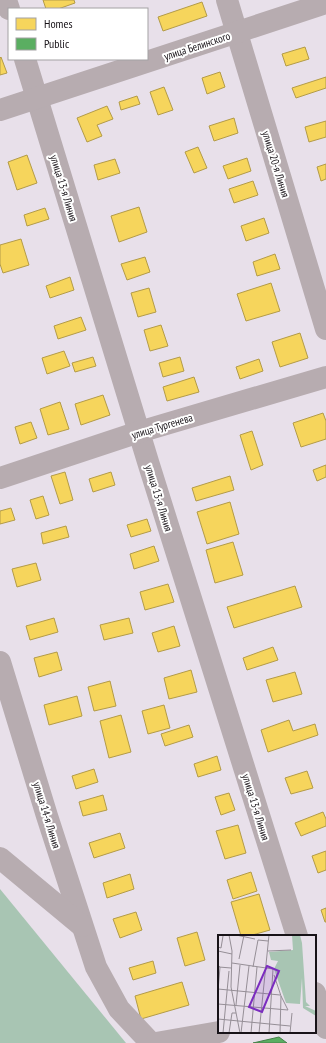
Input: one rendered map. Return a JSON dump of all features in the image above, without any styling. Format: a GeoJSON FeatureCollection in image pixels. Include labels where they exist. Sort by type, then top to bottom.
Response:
{"type":"FeatureCollection","features":[{"type":"Feature","properties":{"kind":"street","name":"улица 20-я Линия"},"geometry":{"type":"LineString","coordinates":[[226,0],[326,329]]}},
{"type":"Feature","properties":{"kind":"street","name":"улица Белинского"},"geometry":{"type":"LineString","coordinates":[[0,110],[326,3]]}},
{"type":"Feature","properties":{"kind":"street","name":"улица 13-я Линия"},"geometry":{"type":"LineString","coordinates":[[25,60],[139,432],[297,935]]}},
{"type":"Feature","properties":{"kind":"street","name":"улица Тургенева"},"geometry":{"type":"LineString","coordinates":[[0,478],[139,432],[326,377]]}},
{"type":"Feature","properties":{"kind":"street","name":"улица 14-я Линия"},"geometry":{"type":"LineString","coordinates":[[0,662],[47,816],[96,967],[119,1010],[152,1043]]}},
{"type":"Feature","properties":{"kind":"street"},"geometry":{"type":"LineString","coordinates":[[0,858],[82,926]]}},
{"type":"Feature","properties":{"kind":"street"},"geometry":{"type":"LineString","coordinates":[[319,1001],[326,1028]]}},
{"type":"Feature","properties":{"kind":"street"},"geometry":{"type":"LineString","coordinates":[[156,1043],[218,1032]]}},
{"type":"Feature","properties":{"kind":"green space"},"geometry":{"type":"Polygon","coordinates":[[[0,889],[126,1043],[0,1043],[0,889]]]}},
{"type":"Feature","properties":{"kind":"building: Homes"},"geometry":{"type":"Polygon","coordinates":[[[43,0],[74,0],[75,3],[61,8],[46,8],[43,0]]]}},
{"type":"Feature","properties":{"kind":"building: Homes"},"geometry":{"type":"Polygon","coordinates":[[[202,2],[207,16],[163,31],[158,17],[202,2]]]}},
{"type":"Feature","properties":{"kind":"building: Homes"},"geometry":{"type":"Polygon","coordinates":[[[305,47],[309,59],[286,66],[282,54],[305,47]]]}},
{"type":"Feature","properties":{"kind":"building: Homes"},"geometry":{"type":"Polygon","coordinates":[[[1,57],[7,73],[0,75],[0,58],[1,57]]]}},
{"type":"Feature","properties":{"kind":"building: Homes"},"geometry":{"type":"Polygon","coordinates":[[[220,72],[225,87],[207,94],[202,78],[220,72]]]}},
{"type":"Feature","properties":{"kind":"building: Homes"},"geometry":{"type":"Polygon","coordinates":[[[326,77],[326,88],[296,98],[292,88],[326,77]]]}},
{"type":"Feature","properties":{"kind":"building: Homes"},"geometry":{"type":"Polygon","coordinates":[[[164,87],[173,110],[158,115],[150,92],[164,87]]]}},
{"type":"Feature","properties":{"kind":"building: Homes"},"geometry":{"type":"Polygon","coordinates":[[[137,96],[140,104],[121,110],[119,102],[137,96]]]}},
{"type":"Feature","properties":{"kind":"building: Homes"},"geometry":{"type":"Polygon","coordinates":[[[107,106],[113,119],[97,125],[102,136],[87,142],[77,118],[107,106]]]}},
{"type":"Feature","properties":{"kind":"building: Homes"},"geometry":{"type":"Polygon","coordinates":[[[234,118],[238,133],[214,141],[209,126],[234,118]]]}},
{"type":"Feature","properties":{"kind":"building: Homes"},"geometry":{"type":"Polygon","coordinates":[[[326,121],[326,137],[309,142],[305,127],[326,121]]]}},
{"type":"Feature","properties":{"kind":"building: Homes"},"geometry":{"type":"Polygon","coordinates":[[[198,147],[207,168],[194,173],[185,152],[198,147]]]}},
{"type":"Feature","properties":{"kind":"building: Homes"},"geometry":{"type":"Polygon","coordinates":[[[27,155],[37,183],[17,190],[8,162],[27,155]]]}},
{"type":"Feature","properties":{"kind":"building: Homes"},"geometry":{"type":"Polygon","coordinates":[[[247,158],[251,171],[228,179],[223,166],[247,158]]]}},
{"type":"Feature","properties":{"kind":"building: Homes"},"geometry":{"type":"Polygon","coordinates":[[[115,159],[120,173],[98,180],[94,165],[115,159]]]}},
{"type":"Feature","properties":{"kind":"building: Homes"},"geometry":{"type":"Polygon","coordinates":[[[326,164],[326,179],[321,181],[317,167],[326,164]]]}},
{"type":"Feature","properties":{"kind":"building: Homes"},"geometry":{"type":"Polygon","coordinates":[[[253,181],[258,195],[234,203],[229,189],[253,181]]]}},
{"type":"Feature","properties":{"kind":"building: Homes"},"geometry":{"type":"Polygon","coordinates":[[[139,207],[147,232],[119,242],[111,216],[139,207]]]}},
{"type":"Feature","properties":{"kind":"building: Homes"},"geometry":{"type":"Polygon","coordinates":[[[45,208],[49,219],[27,226],[24,215],[45,208]]]}},
{"type":"Feature","properties":{"kind":"building: Homes"},"geometry":{"type":"Polygon","coordinates":[[[264,218],[269,233],[246,241],[241,226],[264,218]]]}},
{"type":"Feature","properties":{"kind":"building: Homes"},"geometry":{"type":"Polygon","coordinates":[[[21,239],[29,265],[3,273],[0,264],[0,245],[21,239]]]}},
{"type":"Feature","properties":{"kind":"building: Homes"},"geometry":{"type":"Polygon","coordinates":[[[275,254],[280,269],[257,276],[253,262],[275,254]]]}},
{"type":"Feature","properties":{"kind":"building: Homes"},"geometry":{"type":"Polygon","coordinates":[[[145,257],[150,272],[127,280],[121,264],[145,257]]]}},
{"type":"Feature","properties":{"kind":"building: Homes"},"geometry":{"type":"Polygon","coordinates":[[[70,277],[74,290],[50,298],[46,286],[70,277]]]}},
{"type":"Feature","properties":{"kind":"building: Homes"},"geometry":{"type":"Polygon","coordinates":[[[271,283],[280,311],[246,321],[237,294],[271,283]]]}},
{"type":"Feature","properties":{"kind":"building: Homes"},"geometry":{"type":"Polygon","coordinates":[[[149,288],[156,312],[138,317],[131,293],[149,288]]]}},
{"type":"Feature","properties":{"kind":"building: Homes"},"geometry":{"type":"Polygon","coordinates":[[[81,317],[86,330],[58,339],[54,326],[81,317]]]}},
{"type":"Feature","properties":{"kind":"building: Homes"},"geometry":{"type":"Polygon","coordinates":[[[161,325],[168,346],[150,351],[144,330],[161,325]]]}},
{"type":"Feature","properties":{"kind":"building: Homes"},"geometry":{"type":"Polygon","coordinates":[[[300,333],[308,358],[280,367],[272,342],[300,333]]]}},
{"type":"Feature","properties":{"kind":"building: Homes"},"geometry":{"type":"Polygon","coordinates":[[[64,351],[70,366],[47,374],[42,358],[64,351]]]}},
{"type":"Feature","properties":{"kind":"building: Homes"},"geometry":{"type":"Polygon","coordinates":[[[93,357],[96,366],[75,372],[72,363],[93,357]]]}},
{"type":"Feature","properties":{"kind":"building: Homes"},"geometry":{"type":"Polygon","coordinates":[[[180,357],[184,371],[163,377],[159,363],[180,357]]]}},
{"type":"Feature","properties":{"kind":"building: Homes"},"geometry":{"type":"Polygon","coordinates":[[[259,359],[263,371],[240,379],[236,367],[259,359]]]}},
{"type":"Feature","properties":{"kind":"building: Homes"},"geometry":{"type":"Polygon","coordinates":[[[194,377],[199,392],[167,401],[163,387],[194,377]]]}},
{"type":"Feature","properties":{"kind":"building: Homes"},"geometry":{"type":"Polygon","coordinates":[[[103,395],[110,415],[81,425],[75,404],[103,395]]]}},
{"type":"Feature","properties":{"kind":"building: Homes"},"geometry":{"type":"Polygon","coordinates":[[[60,402],[69,429],[48,435],[40,409],[60,402]]]}},
{"type":"Feature","properties":{"kind":"building: Homes"},"geometry":{"type":"Polygon","coordinates":[[[323,413],[326,421],[326,439],[301,447],[293,423],[323,413]]]}},
{"type":"Feature","properties":{"kind":"building: Homes"},"geometry":{"type":"Polygon","coordinates":[[[31,422],[37,438],[20,444],[15,427],[31,422]]]}},
{"type":"Feature","properties":{"kind":"building: Homes"},"geometry":{"type":"Polygon","coordinates":[[[252,431],[263,465],[251,470],[240,435],[252,431]]]}},
{"type":"Feature","properties":{"kind":"building: Homes"},"geometry":{"type":"Polygon","coordinates":[[[326,465],[326,477],[317,481],[313,470],[326,465]]]}},
{"type":"Feature","properties":{"kind":"building: Homes"},"geometry":{"type":"Polygon","coordinates":[[[65,472],[73,500],[60,504],[51,476],[65,472]]]}},
{"type":"Feature","properties":{"kind":"building: Homes"},"geometry":{"type":"Polygon","coordinates":[[[111,472],[115,485],[93,492],[89,479],[111,472]]]}},
{"type":"Feature","properties":{"kind":"building: Homes"},"geometry":{"type":"Polygon","coordinates":[[[230,476],[234,490],[196,501],[192,488],[230,476]]]}},
{"type":"Feature","properties":{"kind":"building: Homes"},"geometry":{"type":"Polygon","coordinates":[[[43,496],[49,515],[36,519],[30,500],[43,496]]]}},
{"type":"Feature","properties":{"kind":"building: Homes"},"geometry":{"type":"Polygon","coordinates":[[[230,502],[239,534],[207,544],[197,512],[230,502]]]}},
{"type":"Feature","properties":{"kind":"building: Homes"},"geometry":{"type":"Polygon","coordinates":[[[11,508],[15,520],[0,524],[0,511],[11,508]]]}},
{"type":"Feature","properties":{"kind":"building: Homes"},"geometry":{"type":"Polygon","coordinates":[[[147,519],[151,531],[131,537],[127,525],[147,519]]]}},
{"type":"Feature","properties":{"kind":"building: Homes"},"geometry":{"type":"Polygon","coordinates":[[[66,526],[69,537],[43,544],[41,533],[66,526]]]}},
{"type":"Feature","properties":{"kind":"building: Homes"},"geometry":{"type":"Polygon","coordinates":[[[233,542],[243,575],[215,583],[206,550],[233,542]]]}},
{"type":"Feature","properties":{"kind":"building: Homes"},"geometry":{"type":"Polygon","coordinates":[[[154,546],[159,561],[134,569],[130,554],[154,546]]]}},
{"type":"Feature","properties":{"kind":"building: Homes"},"geometry":{"type":"Polygon","coordinates":[[[36,563],[41,580],[17,587],[12,569],[36,563]]]}},
{"type":"Feature","properties":{"kind":"building: Homes"},"geometry":{"type":"Polygon","coordinates":[[[168,584],[174,602],[145,610],[140,592],[168,584]]]}},
{"type":"Feature","properties":{"kind":"building: Homes"},"geometry":{"type":"Polygon","coordinates":[[[295,586],[302,607],[234,628],[227,607],[295,586]]]}},
{"type":"Feature","properties":{"kind":"building: Homes"},"geometry":{"type":"Polygon","coordinates":[[[54,618],[58,632],[30,640],[26,626],[54,618]]]}},
{"type":"Feature","properties":{"kind":"building: Homes"},"geometry":{"type":"Polygon","coordinates":[[[129,618],[133,633],[104,640],[100,625],[129,618]]]}},
{"type":"Feature","properties":{"kind":"building: Homes"},"geometry":{"type":"Polygon","coordinates":[[[174,626],[180,646],[158,652],[152,633],[174,626]]]}},
{"type":"Feature","properties":{"kind":"building: Homes"},"geometry":{"type":"Polygon","coordinates":[[[273,647],[278,660],[247,670],[243,658],[273,647]]]}},
{"type":"Feature","properties":{"kind":"building: Homes"},"geometry":{"type":"Polygon","coordinates":[[[57,652],[62,670],[39,677],[34,658],[57,652]]]}},
{"type":"Feature","properties":{"kind":"building: Homes"},"geometry":{"type":"Polygon","coordinates":[[[191,670],[197,692],[169,699],[164,678],[191,670]]]}},
{"type":"Feature","properties":{"kind":"building: Homes"},"geometry":{"type":"Polygon","coordinates":[[[295,672],[302,694],[273,702],[266,680],[295,672]]]}},
{"type":"Feature","properties":{"kind":"building: Homes"},"geometry":{"type":"Polygon","coordinates":[[[110,681],[116,706],[94,711],[88,687],[110,681]]]}},
{"type":"Feature","properties":{"kind":"building: Homes"},"geometry":{"type":"Polygon","coordinates":[[[77,696],[82,716],[49,725],[44,705],[77,696]]]}},
{"type":"Feature","properties":{"kind":"building: Homes"},"geometry":{"type":"Polygon","coordinates":[[[164,705],[170,728],[148,734],[142,711],[164,705]]]}},
{"type":"Feature","properties":{"kind":"building: Homes"},"geometry":{"type":"Polygon","coordinates":[[[121,715],[131,752],[109,758],[100,721],[121,715]]]}},
{"type":"Feature","properties":{"kind":"building: Homes"},"geometry":{"type":"Polygon","coordinates":[[[289,720],[293,731],[315,724],[318,735],[268,752],[261,730],[289,720]]]}},
{"type":"Feature","properties":{"kind":"building: Homes"},"geometry":{"type":"Polygon","coordinates":[[[189,725],[193,737],[165,746],[161,734],[189,725]]]}},
{"type":"Feature","properties":{"kind":"building: Homes"},"geometry":{"type":"Polygon","coordinates":[[[217,756],[221,770],[198,777],[194,764],[217,756]]]}},
{"type":"Feature","properties":{"kind":"building: Homes"},"geometry":{"type":"Polygon","coordinates":[[[94,769],[98,782],[76,789],[72,776],[94,769]]]}},
{"type":"Feature","properties":{"kind":"building: Homes"},"geometry":{"type":"Polygon","coordinates":[[[307,771],[313,788],[291,794],[285,778],[307,771]]]}},
{"type":"Feature","properties":{"kind":"building: Homes"},"geometry":{"type":"Polygon","coordinates":[[[229,793],[235,810],[221,815],[215,797],[229,793]]]}},
{"type":"Feature","properties":{"kind":"building: Homes"},"geometry":{"type":"Polygon","coordinates":[[[103,795],[107,810],[83,816],[79,802],[103,795]]]}},
{"type":"Feature","properties":{"kind":"building: Homes"},"geometry":{"type":"Polygon","coordinates":[[[323,812],[326,819],[326,826],[301,836],[295,823],[323,812]]]}},
{"type":"Feature","properties":{"kind":"building: Homes"},"geometry":{"type":"Polygon","coordinates":[[[238,825],[246,853],[225,859],[216,831],[238,825]]]}},
{"type":"Feature","properties":{"kind":"building: Homes"},"geometry":{"type":"Polygon","coordinates":[[[120,833],[125,848],[94,858],[89,843],[120,833]]]}},
{"type":"Feature","properties":{"kind":"building: Homes"},"geometry":{"type":"Polygon","coordinates":[[[326,851],[326,870],[318,873],[312,856],[326,851]]]}},
{"type":"Feature","properties":{"kind":"building: Homes"},"geometry":{"type":"Polygon","coordinates":[[[251,872],[257,891],[233,899],[227,880],[251,872]]]}},
{"type":"Feature","properties":{"kind":"building: Homes"},"geometry":{"type":"Polygon","coordinates":[[[130,874],[134,889],[107,898],[103,883],[130,874]]]}},
{"type":"Feature","properties":{"kind":"building: Homes"},"geometry":{"type":"Polygon","coordinates":[[[259,894],[270,930],[252,935],[241,935],[231,902],[259,894]]]}},
{"type":"Feature","properties":{"kind":"building: Homes"},"geometry":{"type":"Polygon","coordinates":[[[326,908],[326,922],[325,922],[321,910],[326,908]]]}},
{"type":"Feature","properties":{"kind":"building: Homes"},"geometry":{"type":"Polygon","coordinates":[[[136,912],[142,930],[120,938],[113,919],[136,912]]]}},
{"type":"Feature","properties":{"kind":"building: Homes"},"geometry":{"type":"Polygon","coordinates":[[[197,932],[205,960],[185,966],[177,938],[197,932]]]}},
{"type":"Feature","properties":{"kind":"building: Homes"},"geometry":{"type":"Polygon","coordinates":[[[153,961],[156,973],[133,980],[129,968],[153,961]]]}},
{"type":"Feature","properties":{"kind":"building: Homes"},"geometry":{"type":"Polygon","coordinates":[[[182,982],[189,1005],[141,1019],[135,996],[182,982]]]}},
{"type":"Feature","properties":{"kind":"building: Public"},"geometry":{"type":"Polygon","coordinates":[[[279,1037],[287,1043],[253,1043],[279,1037]]]}}]}
